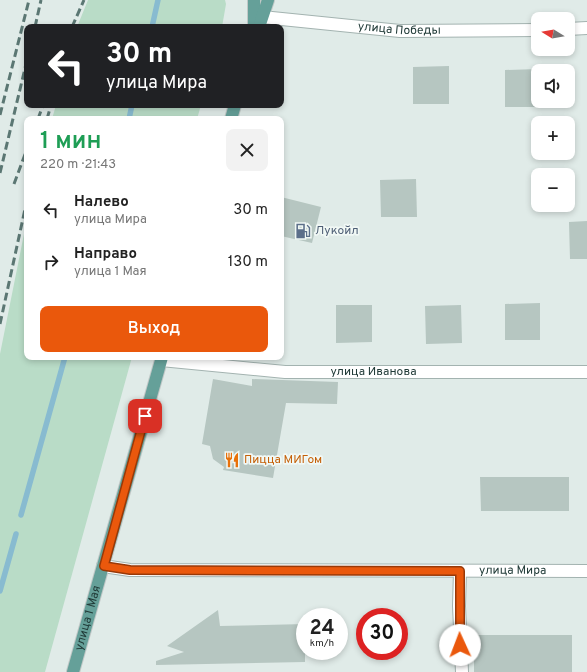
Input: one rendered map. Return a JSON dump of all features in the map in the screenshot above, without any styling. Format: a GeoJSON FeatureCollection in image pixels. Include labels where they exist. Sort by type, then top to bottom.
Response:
{"type":"FeatureCollection","features":[{"type":"Feature","properties":{"kind":"main road"},"geometry":{"type":"LineString","coordinates":[[254,0],[254,24]]}},
{"type":"Feature","properties":{"kind":"main road"},"geometry":{"type":"LineString","coordinates":[[261,22],[268,0]]}},
{"type":"Feature","properties":{"kind":"main road","name":"улица 1 Мая"},"geometry":{"type":"LineString","coordinates":[[73,672],[161,360]]}},
{"type":"Feature","properties":{"kind":"street","name":"улица Победы"},"geometry":{"type":"LineString","coordinates":[[261,22],[400,31],[531,30]]}},
{"type":"Feature","properties":{"kind":"street"},"geometry":{"type":"LineString","coordinates":[[575,29],[587,28]]}},
{"type":"Feature","properties":{"kind":"street","name":"улица Иванова"},"geometry":{"type":"LineString","coordinates":[[171,360],[285,372],[587,372]]}},
{"type":"Feature","properties":{"kind":"street","name":"улица Мира"},"geometry":{"type":"LineString","coordinates":[[104,566],[130,570],[587,571]]}},
{"type":"Feature","properties":{"kind":"street"},"geometry":{"type":"LineString","coordinates":[[460,571],[459,606],[462,672]]}},
{"type":"Feature","properties":{"kind":"green space"},"geometry":{"type":"Polygon","coordinates":[[[88,0],[225,0],[226,4],[223,24],[78,24],[88,0]]]}},
{"type":"Feature","properties":{"kind":"green space"},"geometry":{"type":"Polygon","coordinates":[[[55,108],[200,108],[198,116],[53,116],[55,108]]]}},
{"type":"Feature","properties":{"kind":"green space"},"geometry":{"type":"Polygon","coordinates":[[[24,234],[24,360],[131,360],[45,672],[0,672],[0,354],[24,234]]]}},
{"type":"Feature","properties":{"kind":"building"},"geometry":{"type":"Polygon","coordinates":[[[449,66],[449,104],[413,104],[413,67],[449,66]]]}},
{"type":"Feature","properties":{"kind":"building"},"geometry":{"type":"Polygon","coordinates":[[[531,69],[531,107],[505,107],[505,70],[531,69]]]}},
{"type":"Feature","properties":{"kind":"building"},"geometry":{"type":"Polygon","coordinates":[[[416,179],[417,217],[381,217],[380,180],[416,179]]]}},
{"type":"Feature","properties":{"kind":"building"},"geometry":{"type":"Polygon","coordinates":[[[284,198],[321,207],[312,243],[284,237],[284,198]]]}},
{"type":"Feature","properties":{"kind":"building"},"geometry":{"type":"Polygon","coordinates":[[[587,221],[587,259],[570,259],[569,222],[587,221]]]}},
{"type":"Feature","properties":{"kind":"building"},"geometry":{"type":"Polygon","coordinates":[[[540,303],[540,340],[505,340],[505,304],[540,303]]]}},
{"type":"Feature","properties":{"kind":"building"},"geometry":{"type":"Polygon","coordinates":[[[336,305],[372,305],[372,342],[336,343],[336,305]]]}},
{"type":"Feature","properties":{"kind":"building"},"geometry":{"type":"Polygon","coordinates":[[[461,305],[462,343],[426,344],[425,306],[461,305]]]}},
{"type":"Feature","properties":{"kind":"building"},"geometry":{"type":"Polygon","coordinates":[[[213,379],[252,386],[252,379],[338,382],[337,404],[286,403],[273,478],[223,470],[224,467],[213,459],[210,446],[202,444],[213,379]]]}},
{"type":"Feature","properties":{"kind":"building"},"geometry":{"type":"Polygon","coordinates":[[[480,477],[569,477],[569,511],[481,511],[480,477]]]}},
{"type":"Feature","properties":{"kind":"building"},"geometry":{"type":"Polygon","coordinates":[[[218,610],[220,626],[296,624],[296,660],[305,660],[305,662],[156,665],[156,661],[184,652],[167,646],[218,610]]]}},
{"type":"Feature","properties":{"kind":"building"},"geometry":{"type":"Polygon","coordinates":[[[474,635],[572,635],[572,672],[474,672],[474,635]]]}},
{"type":"Feature","properties":{"kind":"waterway"},"geometry":{"type":"LineString","coordinates":[[153,24],[158,0]]}},
{"type":"Feature","properties":{"kind":"waterway"},"geometry":{"type":"LineString","coordinates":[[130,116],[131,108]]}},
{"type":"Feature","properties":{"kind":"waterway"},"geometry":{"type":"LineString","coordinates":[[21,515],[64,360]]}},
{"type":"Feature","properties":{"kind":"waterway"},"geometry":{"type":"LineString","coordinates":[[0,591],[16,534]]}},
{"type":"Feature","properties":{"kind":"railway"},"geometry":{"type":"LineString","coordinates":[[0,115],[29,0]]}},
{"type":"Feature","properties":{"kind":"railway"},"geometry":{"type":"LineString","coordinates":[[36,24],[41,0]]}},
{"type":"Feature","properties":{"kind":"railway"},"geometry":{"type":"LineString","coordinates":[[73,24],[84,0]]}},
{"type":"Feature","properties":{"kind":"railway"},"geometry":{"type":"LineString","coordinates":[[0,173],[24,73]]}},
{"type":"Feature","properties":{"kind":"railway"},"geometry":{"type":"LineString","coordinates":[[39,116],[42,108]]}},
{"type":"Feature","properties":{"kind":"railway"},"geometry":{"type":"LineString","coordinates":[[48,116],[50,108]]}},
{"type":"Feature","properties":{"kind":"railway"},"geometry":{"type":"LineString","coordinates":[[14,184],[24,157]]}},
{"type":"Feature","properties":{"kind":"railway"},"geometry":{"type":"LineString","coordinates":[[0,324],[24,214]]}},
{"type":"Feature","properties":{"kind":"place","name":"Лукойл"},"geometry":{"type":"Point","coordinates":[303,231]}},
{"type":"Feature","properties":{"kind":"place","name":"Пицца МИГом"},"geometry":{"type":"Point","coordinates":[232,460]}},
{"type":"Feature","properties":{"kind":"route"},"geometry":{"type":"LineString","coordinates":[[145,416],[104,566],[130,570],[368,572],[460,571],[460,645]]}}]}
